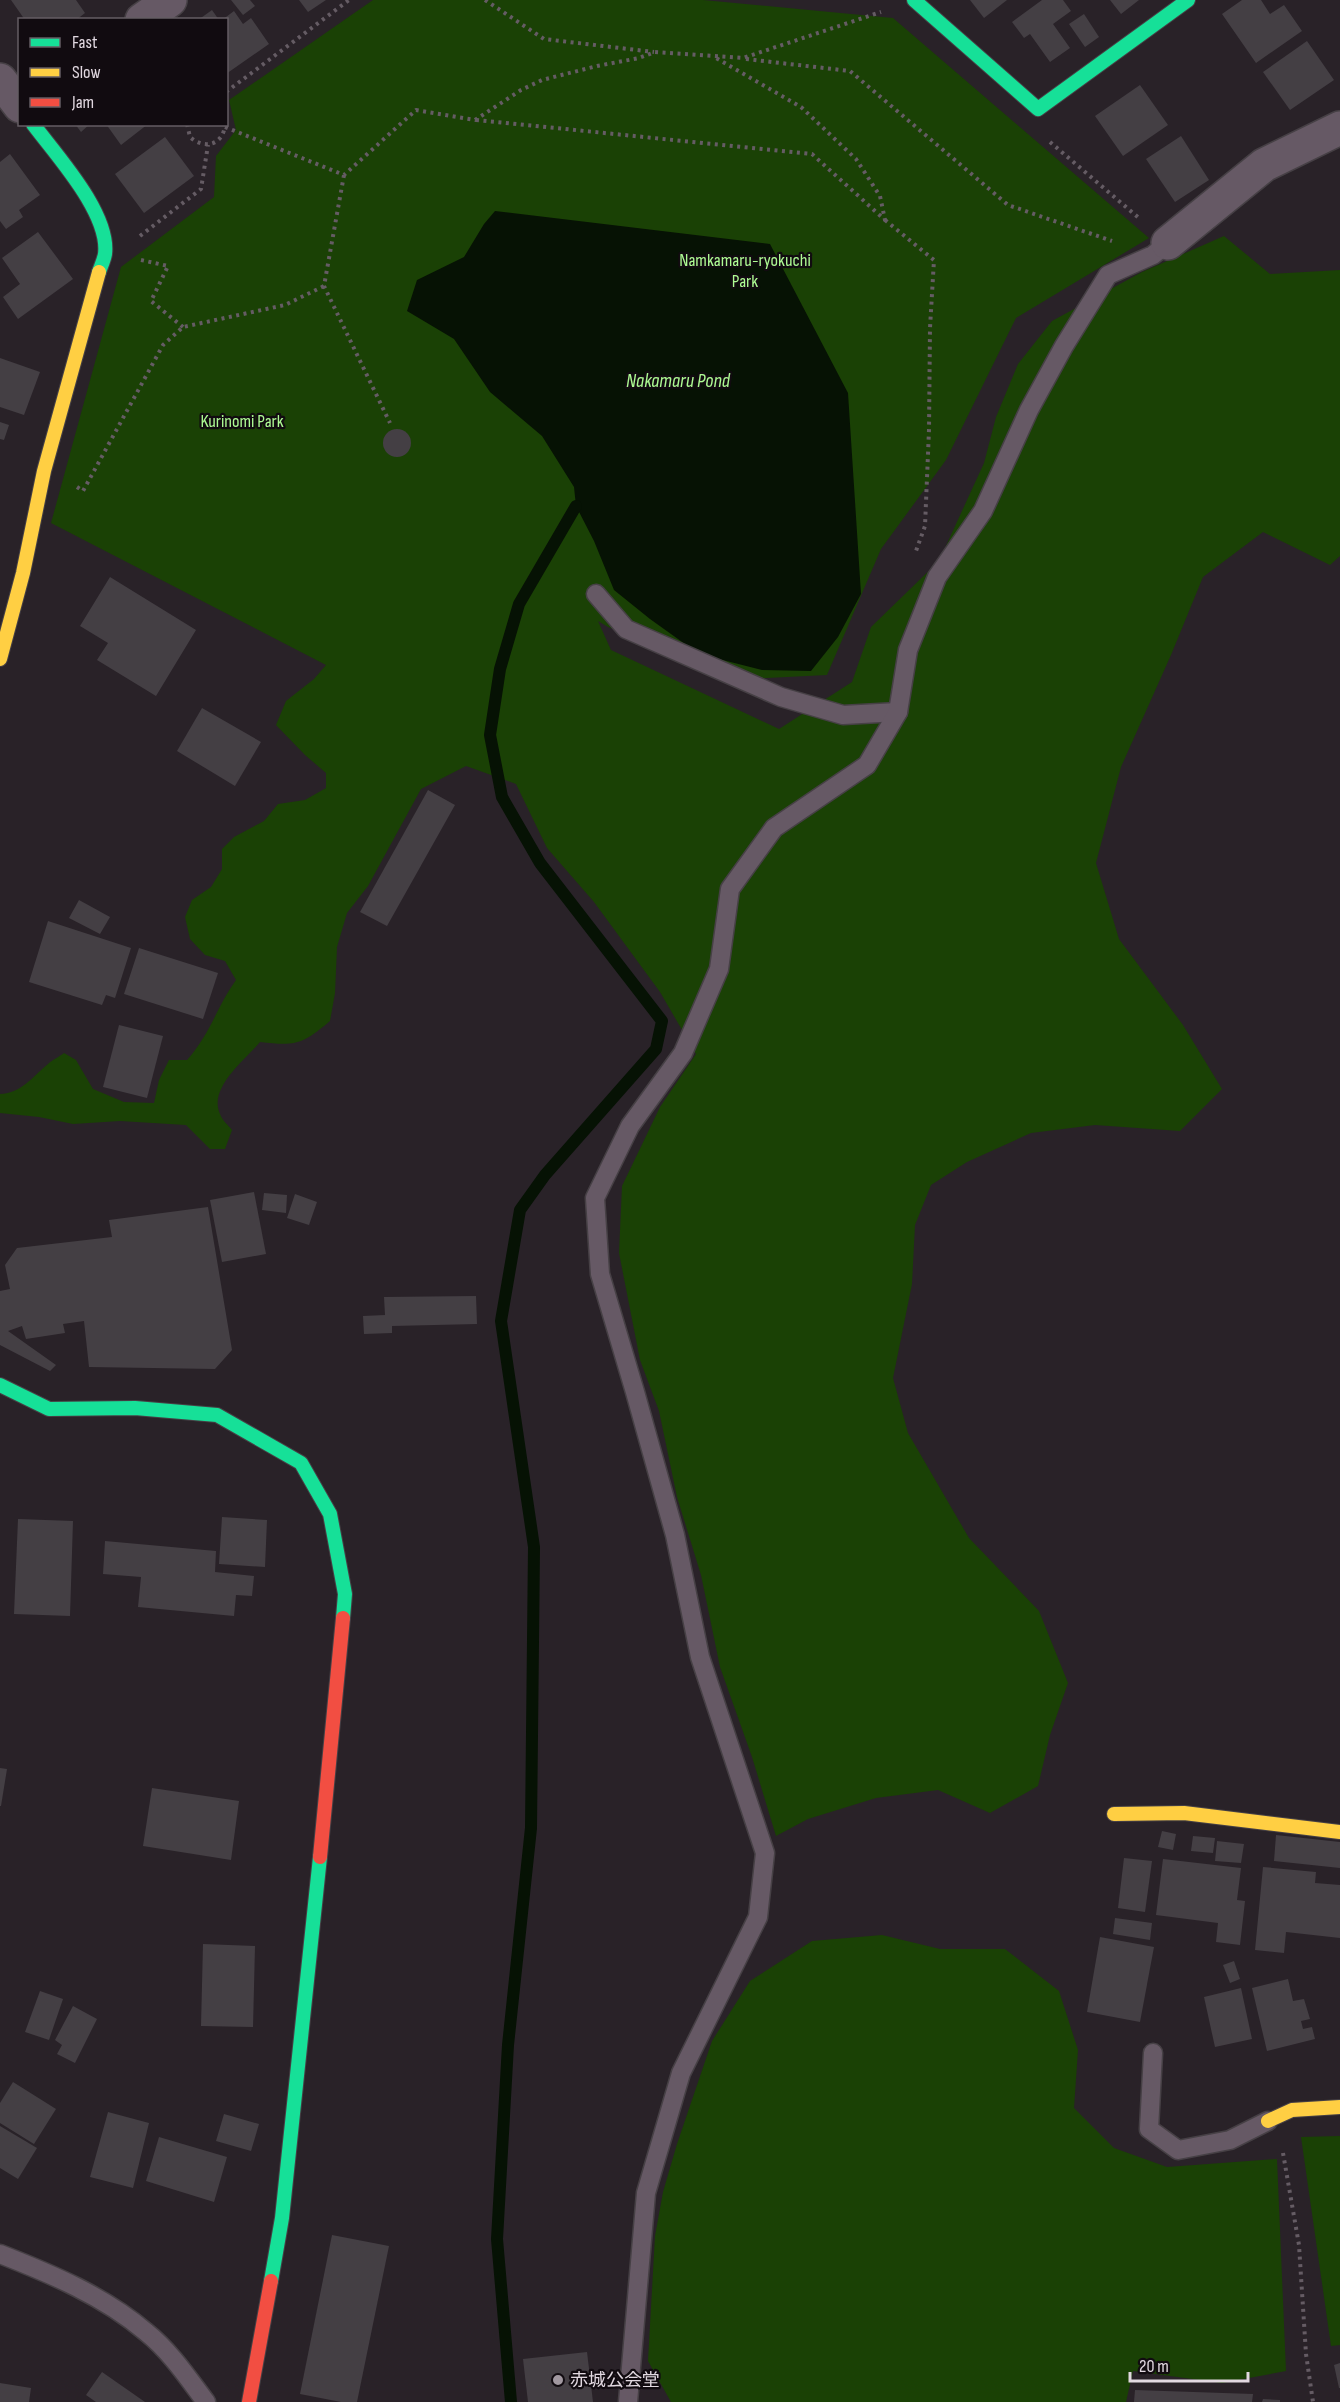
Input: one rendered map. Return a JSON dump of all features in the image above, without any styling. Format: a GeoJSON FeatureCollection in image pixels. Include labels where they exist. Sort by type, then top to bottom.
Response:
{"type":"FeatureCollection","features":[{"type":"Feature","properties":{"kind":"street"},"geometry":{"type":"LineString","coordinates":[[145,18],[170,0]]}},
{"type":"Feature","properties":{"kind":"street"},"geometry":{"type":"LineString","coordinates":[[914,0],[1038,109],[1188,0]]}},
{"type":"Feature","properties":{"kind":"street"},"geometry":{"type":"LineString","coordinates":[[0,80],[18,104]]}},
{"type":"Feature","properties":{"kind":"street"},"geometry":{"type":"LineString","coordinates":[[0,123],[18,109]]}},
{"type":"Feature","properties":{"kind":"street"},"geometry":{"type":"LineString","coordinates":[[0,659],[23,573],[44,471],[105,252],[99,218],[84,192],[34,126]]}},
{"type":"Feature","properties":{"kind":"street"},"geometry":{"type":"LineString","coordinates":[[1161,249],[1264,165],[1340,128]]}},
{"type":"Feature","properties":{"kind":"street"},"geometry":{"type":"LineString","coordinates":[[0,1385],[49,1409],[135,1408],[217,1415],[301,1462],[330,1514],[345,1594],[282,2218],[249,2402]]}},
{"type":"Feature","properties":{"kind":"street"},"geometry":{"type":"LineString","coordinates":[[1114,1814],[1184,1813],[1340,1832]]}},
{"type":"Feature","properties":{"kind":"street"},"geometry":{"type":"LineString","coordinates":[[1268,2121],[1292,2110],[1340,2107]]}},
{"type":"Feature","properties":{"kind":"lane"},"geometry":{"type":"LineString","coordinates":[[628,2402],[646,2193],[681,2073],[758,1917],[765,1853],[700,1657],[675,1535],[636,1392],[600,1274],[595,1198],[630,1126],[682,1053],[715,979],[719,969],[730,889],[774,828],[867,765],[898,712],[908,650],[937,577],[983,511],[1029,410],[1064,346],[1108,275],[1161,249]]}},
{"type":"Feature","properties":{"kind":"lane"},"geometry":{"type":"LineString","coordinates":[[596,594],[626,629],[781,697],[843,715],[898,712]]}},
{"type":"Feature","properties":{"kind":"lane"},"geometry":{"type":"LineString","coordinates":[[1153,2053],[1149,2129],[1178,2150],[1230,2139],[1268,2121]]}},
{"type":"Feature","properties":{"kind":"lane"},"geometry":{"type":"LineString","coordinates":[[0,2254],[61,2279],[109,2305],[147,2332],[182,2368],[206,2402]]}},
{"type":"Feature","properties":{"kind":"path"},"geometry":{"type":"LineString","coordinates":[[228,91],[349,0]]}},
{"type":"Feature","properties":{"kind":"path"},"geometry":{"type":"LineString","coordinates":[[485,0],[544,39],[850,71],[1008,205],[1161,249]]}},
{"type":"Feature","properties":{"kind":"path"},"geometry":{"type":"LineString","coordinates":[[742,58],[882,11]]}},
{"type":"Feature","properties":{"kind":"path"},"geometry":{"type":"LineString","coordinates":[[475,120],[521,90],[542,80],[639,58],[655,52]]}},
{"type":"Feature","properties":{"kind":"path"},"geometry":{"type":"LineString","coordinates":[[713,57],[801,106],[856,159],[880,196],[885,220]]}},
{"type":"Feature","properties":{"kind":"path"},"geometry":{"type":"LineString","coordinates":[[1038,109],[1036,130],[1161,249]]}},
{"type":"Feature","properties":{"kind":"path"},"geometry":{"type":"LineString","coordinates":[[390,423],[324,286],[344,175],[416,110],[475,120],[812,154],[885,220],[934,260],[925,526],[914,558]]}},
{"type":"Feature","properties":{"kind":"path"},"geometry":{"type":"LineString","coordinates":[[187,126],[190,137],[201,145],[220,140],[225,126],[344,175]]}},
{"type":"Feature","properties":{"kind":"path"},"geometry":{"type":"LineString","coordinates":[[105,252],[146,233],[201,189],[208,145]]}},
{"type":"Feature","properties":{"kind":"path"},"geometry":{"type":"LineString","coordinates":[[168,266],[151,301],[183,327]]}},
{"type":"Feature","properties":{"kind":"path"},"geometry":{"type":"LineString","coordinates":[[44,471],[83,491],[163,345],[183,327],[285,305],[324,286]]}},
{"type":"Feature","properties":{"kind":"path"},"geometry":{"type":"LineString","coordinates":[[1268,2121],[1285,2157],[1299,2246],[1306,2354],[1313,2402]]}},
{"type":"Feature","properties":{"kind":"green space"},"geometry":{"type":"Polygon","coordinates":[[[373,0],[703,0],[893,18],[1149,238],[1016,318],[946,460],[881,549],[827,675],[749,679],[608,627],[598,621],[611,650],[779,729],[852,682],[871,627],[939,561],[984,463],[996,417],[1018,364],[1052,321],[1142,272],[1224,236],[1270,274],[1340,270],[1340,556],[1330,565],[1263,532],[1203,577],[1121,767],[1096,863],[1119,939],[1183,1025],[1222,1089],[1180,1131],[1095,1125],[1031,1133],[967,1162],[931,1185],[915,1225],[912,1284],[893,1378],[908,1433],[969,1538],[1039,1611],[1068,1683],[1050,1735],[1038,1786],[990,1813],[938,1790],[876,1798],[808,1819],[776,1836],[752,1757],[720,1667],[701,1575],[677,1497],[659,1411],[640,1360],[619,1253],[622,1186],[660,1107],[696,1054],[660,992],[594,902],[547,848],[516,784],[466,766],[421,789],[368,886],[347,913],[337,947],[335,993],[330,1021],[312,1035],[298,1042],[282,1044],[260,1042],[223,1085],[218,1104],[221,1116],[232,1130],[225,1149],[210,1149],[186,1125],[120,1121],[73,1124],[39,1117],[0,1113],[0,1094],[15,1091],[64,1053],[76,1060],[93,1089],[124,1102],[154,1103],[159,1080],[169,1060],[187,1060],[202,1040],[236,980],[225,961],[205,955],[190,939],[185,917],[192,900],[211,887],[222,869],[222,849],[234,837],[264,821],[278,804],[305,800],[326,788],[326,773],[276,725],[286,701],[314,679],[326,665],[51,523],[121,267],[214,197],[216,156],[236,130],[229,100],[373,0]]]}},
{"type":"Feature","properties":{"kind":"green space"},"geometry":{"type":"Polygon","coordinates":[[[882,1935],[940,1949],[1005,1949],[1059,1991],[1078,2050],[1074,2108],[1114,2148],[1167,2167],[1277,2159],[1286,2371],[1222,2383],[1133,2371],[1126,2402],[671,2402],[648,2361],[655,2236],[663,2192],[677,2144],[712,2041],[750,1981],[812,1941],[882,1935]]]}},
{"type":"Feature","properties":{"kind":"green space"},"geometry":{"type":"Polygon","coordinates":[[[1340,2136],[1340,2345],[1331,2346],[1301,2137],[1340,2136]]]}},
{"type":"Feature","properties":{"kind":"water","name":"Nakamaru Pond"},"geometry":{"type":"Polygon","coordinates":[[[495,211],[770,244],[848,393],[861,594],[838,637],[811,671],[762,670],[699,654],[614,590],[594,541],[576,506],[574,487],[542,436],[490,392],[454,339],[407,311],[417,280],[464,257],[484,224],[495,211]]]}},
{"type":"Feature","properties":{"kind":"building"},"geometry":{"type":"Polygon","coordinates":[[[11,0],[76,0],[85,13],[79,18],[24,18],[11,0]]]}},
{"type":"Feature","properties":{"kind":"building"},"geometry":{"type":"Polygon","coordinates":[[[231,0],[250,0],[255,6],[243,15],[231,0]]]}},
{"type":"Feature","properties":{"kind":"building"},"geometry":{"type":"Polygon","coordinates":[[[299,0],[326,0],[308,12],[299,0]]]}},
{"type":"Feature","properties":{"kind":"building"},"geometry":{"type":"Polygon","coordinates":[[[970,0],[1007,0],[984,18],[970,0]]]}},
{"type":"Feature","properties":{"kind":"building"},"geometry":{"type":"Polygon","coordinates":[[[1042,0],[1063,0],[1071,11],[1053,24],[1070,48],[1050,62],[1030,34],[1024,38],[1012,22],[1042,0]]]}},
{"type":"Feature","properties":{"kind":"building"},"geometry":{"type":"Polygon","coordinates":[[[1110,0],[1139,0],[1121,14],[1110,0]]]}},
{"type":"Feature","properties":{"kind":"building"},"geometry":{"type":"Polygon","coordinates":[[[1242,0],[1261,0],[1270,14],[1284,5],[1302,31],[1256,63],[1222,14],[1242,0]]]}},
{"type":"Feature","properties":{"kind":"building"},"geometry":{"type":"Polygon","coordinates":[[[212,10],[218,18],[201,18],[212,10]]]}},
{"type":"Feature","properties":{"kind":"building"},"geometry":{"type":"Polygon","coordinates":[[[234,11],[243,24],[251,18],[269,44],[228,73],[228,18],[225,18],[234,11]]]}},
{"type":"Feature","properties":{"kind":"building"},"geometry":{"type":"Polygon","coordinates":[[[1084,14],[1099,37],[1085,47],[1069,24],[1084,14]]]}},
{"type":"Feature","properties":{"kind":"building"},"geometry":{"type":"Polygon","coordinates":[[[1307,41],[1334,80],[1290,110],[1263,72],[1307,41]]]}},
{"type":"Feature","properties":{"kind":"building"},"geometry":{"type":"Polygon","coordinates":[[[1140,85],[1168,125],[1123,156],[1095,116],[1140,85]]]}},
{"type":"Feature","properties":{"kind":"building"},"geometry":{"type":"Polygon","coordinates":[[[76,126],[88,126],[81,132],[76,126]]]}},
{"type":"Feature","properties":{"kind":"building"},"geometry":{"type":"Polygon","coordinates":[[[107,126],[145,126],[121,145],[107,126]]]}},
{"type":"Feature","properties":{"kind":"building"},"geometry":{"type":"Polygon","coordinates":[[[1181,136],[1209,180],[1175,202],[1146,159],[1181,136]]]}},
{"type":"Feature","properties":{"kind":"building"},"geometry":{"type":"Polygon","coordinates":[[[165,137],[194,176],[144,213],[115,174],[165,137]]]}},
{"type":"Feature","properties":{"kind":"building"},"geometry":{"type":"Polygon","coordinates":[[[10,154],[40,195],[19,210],[23,217],[6,229],[0,221],[0,162],[10,154]]]}},
{"type":"Feature","properties":{"kind":"building"},"geometry":{"type":"Polygon","coordinates":[[[38,232],[73,279],[18,319],[3,297],[20,284],[2,258],[38,232]]]}},
{"type":"Feature","properties":{"kind":"building"},"geometry":{"type":"Polygon","coordinates":[[[0,358],[40,372],[24,415],[0,407],[0,358]]]}},
{"type":"Feature","properties":{"kind":"building"},"geometry":{"type":"Polygon","coordinates":[[[0,422],[9,425],[4,440],[0,439],[0,422]]]}},
{"type":"Feature","properties":{"kind":"building"},"geometry":{"type":"Polygon","coordinates":[[[397,429],[407,433],[411,443],[407,453],[397,457],[387,453],[383,443],[387,433],[397,429]]]}},
{"type":"Feature","properties":{"kind":"building"},"geometry":{"type":"Polygon","coordinates":[[[110,577],[196,630],[156,696],[97,660],[108,643],[80,626],[110,577]]]}},
{"type":"Feature","properties":{"kind":"building"},"geometry":{"type":"Polygon","coordinates":[[[202,708],[261,742],[235,786],[177,751],[202,708]]]}},
{"type":"Feature","properties":{"kind":"building"},"geometry":{"type":"Polygon","coordinates":[[[428,790],[455,805],[387,926],[360,912],[428,790]]]}},
{"type":"Feature","properties":{"kind":"building"},"geometry":{"type":"Polygon","coordinates":[[[79,900],[110,917],[100,934],[69,918],[79,900]]]}},
{"type":"Feature","properties":{"kind":"building"},"geometry":{"type":"Polygon","coordinates":[[[48,921],[131,948],[115,998],[106,995],[102,1005],[29,982],[48,921]]]}},
{"type":"Feature","properties":{"kind":"building"},"geometry":{"type":"Polygon","coordinates":[[[139,948],[218,973],[203,1019],[124,994],[139,948]]]}},
{"type":"Feature","properties":{"kind":"building"},"geometry":{"type":"Polygon","coordinates":[[[119,1025],[163,1036],[147,1098],[103,1087],[119,1025]]]}},
{"type":"Feature","properties":{"kind":"building"},"geometry":{"type":"Polygon","coordinates":[[[254,1192],[266,1254],[222,1262],[210,1200],[254,1192]]]}},
{"type":"Feature","properties":{"kind":"building"},"geometry":{"type":"Polygon","coordinates":[[[264,1193],[287,1195],[286,1213],[262,1210],[264,1193]]]}},
{"type":"Feature","properties":{"kind":"building"},"geometry":{"type":"Polygon","coordinates":[[[295,1194],[317,1202],[309,1225],[287,1218],[295,1194]]]}},
{"type":"Feature","properties":{"kind":"building"},"geometry":{"type":"Polygon","coordinates":[[[208,1207],[232,1350],[215,1369],[89,1367],[84,1321],[63,1324],[65,1333],[26,1339],[22,1326],[8,1331],[56,1365],[50,1371],[0,1345],[0,1291],[10,1289],[5,1265],[17,1248],[112,1237],[109,1220],[208,1207]]]}},
{"type":"Feature","properties":{"kind":"building"},"geometry":{"type":"Polygon","coordinates":[[[476,1296],[477,1324],[392,1326],[392,1333],[364,1334],[363,1316],[385,1315],[384,1297],[476,1296]]]}},
{"type":"Feature","properties":{"kind":"building"},"geometry":{"type":"Polygon","coordinates":[[[222,1517],[267,1520],[265,1567],[219,1564],[222,1517]]]}},
{"type":"Feature","properties":{"kind":"building"},"geometry":{"type":"Polygon","coordinates":[[[18,1519],[73,1521],[70,1616],[14,1614],[18,1519]]]}},
{"type":"Feature","properties":{"kind":"building"},"geometry":{"type":"Polygon","coordinates":[[[105,1541],[216,1551],[215,1572],[254,1576],[252,1596],[236,1595],[234,1616],[138,1607],[141,1577],[103,1574],[105,1541]]]}},
{"type":"Feature","properties":{"kind":"building"},"geometry":{"type":"Polygon","coordinates":[[[0,1768],[7,1769],[1,1806],[0,1806],[0,1768]]]}},
{"type":"Feature","properties":{"kind":"building"},"geometry":{"type":"Polygon","coordinates":[[[152,1788],[239,1801],[231,1860],[143,1846],[152,1788]]]}},
{"type":"Feature","properties":{"kind":"building"},"geometry":{"type":"Polygon","coordinates":[[[1162,1831],[1176,1834],[1173,1850],[1158,1847],[1162,1831]]]}},
{"type":"Feature","properties":{"kind":"building"},"geometry":{"type":"Polygon","coordinates":[[[1276,1835],[1340,1842],[1340,1868],[1274,1861],[1276,1835]]]}},
{"type":"Feature","properties":{"kind":"building"},"geometry":{"type":"Polygon","coordinates":[[[1193,1836],[1215,1838],[1213,1853],[1191,1851],[1193,1836]]]}},
{"type":"Feature","properties":{"kind":"building"},"geometry":{"type":"Polygon","coordinates":[[[1217,1841],[1244,1844],[1241,1863],[1215,1861],[1217,1841]]]}},
{"type":"Feature","properties":{"kind":"building"},"geometry":{"type":"Polygon","coordinates":[[[1124,1858],[1152,1861],[1145,1912],[1118,1908],[1124,1858]]]}},
{"type":"Feature","properties":{"kind":"building"},"geometry":{"type":"Polygon","coordinates":[[[1163,1859],[1241,1868],[1237,1900],[1245,1901],[1240,1945],[1216,1942],[1218,1923],[1156,1915],[1163,1859]]]}},
{"type":"Feature","properties":{"kind":"building"},"geometry":{"type":"Polygon","coordinates":[[[1263,1867],[1316,1872],[1315,1883],[1340,1885],[1340,1938],[1286,1932],[1284,1953],[1255,1950],[1263,1867]]]}},
{"type":"Feature","properties":{"kind":"building"},"geometry":{"type":"Polygon","coordinates":[[[1115,1918],[1152,1923],[1150,1940],[1113,1934],[1115,1918]]]}},
{"type":"Feature","properties":{"kind":"building"},"geometry":{"type":"Polygon","coordinates":[[[1100,1937],[1154,1947],[1140,2022],[1087,2012],[1100,1937]]]}},
{"type":"Feature","properties":{"kind":"building"},"geometry":{"type":"Polygon","coordinates":[[[203,1944],[255,1946],[253,2027],[201,2026],[203,1944]]]}},
{"type":"Feature","properties":{"kind":"building"},"geometry":{"type":"Polygon","coordinates":[[[1234,1961],[1240,1979],[1230,1983],[1223,1965],[1234,1961]]]}},
{"type":"Feature","properties":{"kind":"building"},"geometry":{"type":"Polygon","coordinates":[[[1288,1979],[1293,2001],[1304,1999],[1310,2019],[1301,2021],[1303,2029],[1312,2027],[1315,2039],[1267,2051],[1252,1988],[1288,1979]]]}},
{"type":"Feature","properties":{"kind":"building"},"geometry":{"type":"Polygon","coordinates":[[[1241,1988],[1252,2039],[1215,2047],[1204,1997],[1241,1988]]]}},
{"type":"Feature","properties":{"kind":"building"},"geometry":{"type":"Polygon","coordinates":[[[40,1991],[63,1999],[49,2040],[25,2032],[40,1991]]]}},
{"type":"Feature","properties":{"kind":"building"},"geometry":{"type":"Polygon","coordinates":[[[73,2006],[97,2019],[75,2063],[57,2054],[62,2045],[55,2040],[73,2006]]]}},
{"type":"Feature","properties":{"kind":"building"},"geometry":{"type":"Polygon","coordinates":[[[13,2082],[56,2109],[34,2144],[0,2123],[0,2103],[13,2082]]]}},
{"type":"Feature","properties":{"kind":"building"},"geometry":{"type":"Polygon","coordinates":[[[108,2112],[149,2123],[133,2188],[90,2177],[108,2112]]]}},
{"type":"Feature","properties":{"kind":"building"},"geometry":{"type":"Polygon","coordinates":[[[224,2114],[259,2124],[251,2151],[216,2141],[224,2114]]]}},
{"type":"Feature","properties":{"kind":"building"},"geometry":{"type":"Polygon","coordinates":[[[0,2126],[37,2148],[18,2179],[0,2168],[0,2126]]]}},
{"type":"Feature","properties":{"kind":"building"},"geometry":{"type":"Polygon","coordinates":[[[159,2137],[227,2157],[214,2202],[146,2181],[159,2137]]]}},
{"type":"Feature","properties":{"kind":"building"},"geometry":{"type":"Polygon","coordinates":[[[332,2235],[389,2246],[357,2402],[341,2402],[300,2394],[332,2235]]]}},
{"type":"Feature","properties":{"kind":"building","name":"赤城公会堂"},"geometry":{"type":"Polygon","coordinates":[[[587,2352],[593,2402],[528,2402],[523,2359],[587,2352]]]}},
{"type":"Feature","properties":{"kind":"building"},"geometry":{"type":"Polygon","coordinates":[[[1340,2363],[1340,2388],[1339,2388],[1334,2365],[1340,2363]]]}},
{"type":"Feature","properties":{"kind":"building"},"geometry":{"type":"Polygon","coordinates":[[[102,2372],[145,2402],[96,2402],[86,2395],[102,2372]]]}},
{"type":"Feature","properties":{"kind":"building"},"geometry":{"type":"Polygon","coordinates":[[[0,2383],[31,2388],[29,2402],[0,2402],[0,2383]]]}},
{"type":"Feature","properties":{"kind":"building"},"geometry":{"type":"Polygon","coordinates":[[[1135,2390],[1253,2394],[1252,2402],[1134,2402],[1135,2390]]]}},
{"type":"Feature","properties":{"kind":"building"},"geometry":{"type":"Polygon","coordinates":[[[1263,2399],[1280,2400],[1280,2402],[1262,2402],[1263,2399]]]}},
{"type":"Feature","properties":{"kind":"waterway"},"geometry":{"type":"LineString","coordinates":[[511,2402],[497,2239],[508,2045],[531,1828],[534,1547],[501,1321],[520,1210],[545,1175],[656,1049],[662,1021],[540,863],[502,797],[490,735],[500,669],[519,604],[576,506]]}},
{"type":"Feature","properties":{"kind":"traffic: fast"},"geometry":{"type":"LineString","coordinates":[[914,0],[1038,109],[1188,0]]}},
{"type":"Feature","properties":{"kind":"traffic: fast"},"geometry":{"type":"LineString","coordinates":[[35,126],[80,185],[99,221],[104,238],[105,254],[99,272]]}},
{"type":"Feature","properties":{"kind":"traffic: fast"},"geometry":{"type":"LineString","coordinates":[[0,1385],[49,1409],[135,1408],[217,1415],[301,1463],[330,1514],[345,1594],[343,1618]]}},
{"type":"Feature","properties":{"kind":"traffic: fast"},"geometry":{"type":"LineString","coordinates":[[271,2281],[282,2218],[320,1857]]}},
{"type":"Feature","properties":{"kind":"traffic: slow"},"geometry":{"type":"LineString","coordinates":[[0,659],[23,573],[44,471],[99,272]]}},
{"type":"Feature","properties":{"kind":"traffic: slow"},"geometry":{"type":"LineString","coordinates":[[1114,1814],[1184,1813],[1340,1832]]}},
{"type":"Feature","properties":{"kind":"traffic: slow"},"geometry":{"type":"LineString","coordinates":[[1268,2121],[1292,2110],[1340,2107]]}},
{"type":"Feature","properties":{"kind":"traffic: jam"},"geometry":{"type":"LineString","coordinates":[[320,1857],[343,1618]]}},
{"type":"Feature","properties":{"kind":"traffic: jam"},"geometry":{"type":"LineString","coordinates":[[249,2402],[271,2281]]}},
{"type":"Feature","properties":{"kind":"place","name":"赤城公会堂"},"geometry":{"type":"Point","coordinates":[558,2380]}},
{"type":"Feature","properties":{"kind":"park label","name":"Namkamaru-ryokuchi Park"},"geometry":{"type":"Point","coordinates":[745,270]}},
{"type":"Feature","properties":{"kind":"park label","name":"Kurinomi Park"},"geometry":{"type":"Point","coordinates":[242,421]}}]}
